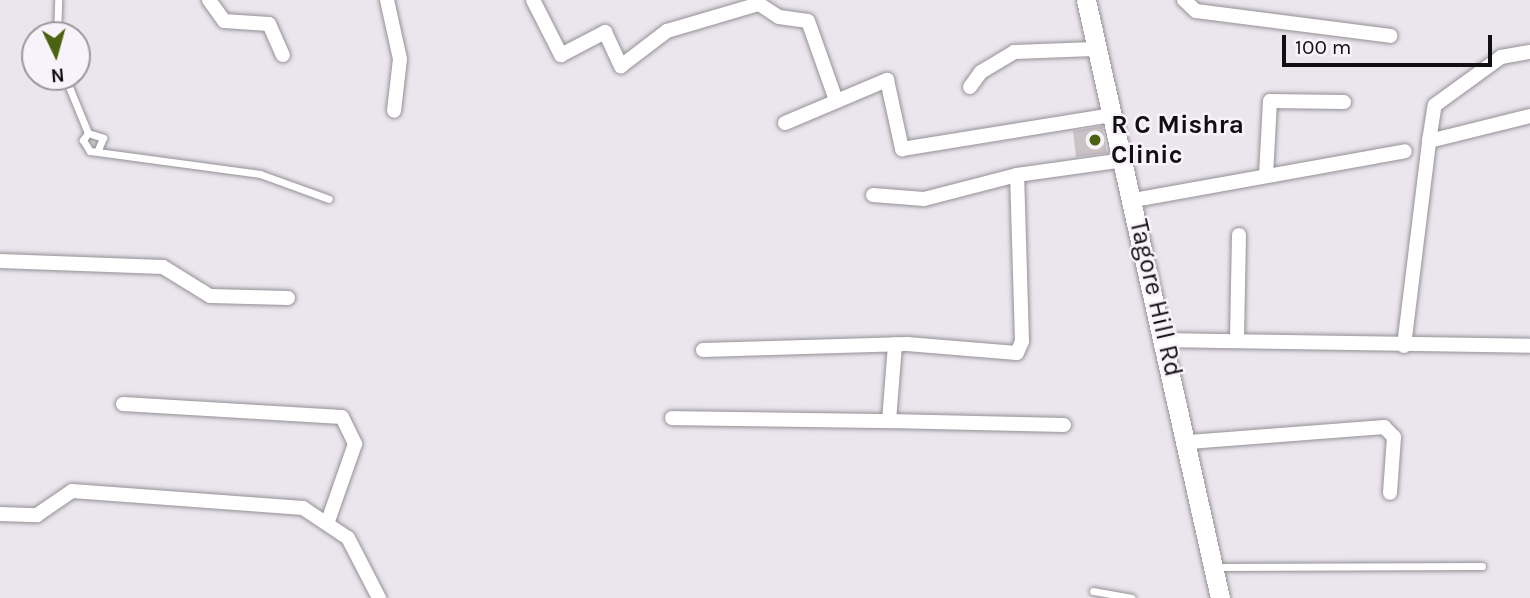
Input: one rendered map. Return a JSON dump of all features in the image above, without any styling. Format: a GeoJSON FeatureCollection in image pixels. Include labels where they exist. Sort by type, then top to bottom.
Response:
{"type":"FeatureCollection","features":[{"type":"Feature","properties":{"kind":"main road","name":"Tagore Hill Rd"},"geometry":{"type":"LineString","coordinates":[[1086,0],[1094,49],[1134,200],[1163,340],[1189,442],[1220,598]]}},
{"type":"Feature","properties":{"kind":"street"},"geometry":{"type":"LineString","coordinates":[[209,0],[229,23],[269,24],[283,55]]}},
{"type":"Feature","properties":{"kind":"street"},"geometry":{"type":"LineString","coordinates":[[387,0],[400,60],[394,111]]}},
{"type":"Feature","properties":{"kind":"street"},"geometry":{"type":"LineString","coordinates":[[533,0],[561,55],[605,32],[621,66],[667,31],[759,4],[779,17],[808,21],[836,100]]}},
{"type":"Feature","properties":{"kind":"street"},"geometry":{"type":"LineString","coordinates":[[1184,0],[1196,11],[1390,36]]}},
{"type":"Feature","properties":{"kind":"street"},"geometry":{"type":"LineString","coordinates":[[970,87],[981,72],[1014,52],[1094,49]]}},
{"type":"Feature","properties":{"kind":"street"},"geometry":{"type":"LineString","coordinates":[[1404,346],[1426,203],[1429,141],[1435,104],[1501,57],[1530,52]]}},
{"type":"Feature","properties":{"kind":"street"},"geometry":{"type":"LineString","coordinates":[[785,123],[890,80],[904,149],[1111,115]]}},
{"type":"Feature","properties":{"kind":"street"},"geometry":{"type":"LineString","coordinates":[[1266,175],[1270,100],[1344,102]]}},
{"type":"Feature","properties":{"kind":"street"},"geometry":{"type":"LineString","coordinates":[[1429,141],[1530,116]]}},
{"type":"Feature","properties":{"kind":"street"},"geometry":{"type":"LineString","coordinates":[[1134,200],[1266,175],[1354,165],[1405,151]]}},
{"type":"Feature","properties":{"kind":"street"},"geometry":{"type":"LineString","coordinates":[[873,195],[924,199],[1017,175],[1124,160]]}},
{"type":"Feature","properties":{"kind":"street"},"geometry":{"type":"LineString","coordinates":[[703,350],[895,344],[1020,351],[1017,175]]}},
{"type":"Feature","properties":{"kind":"street"},"geometry":{"type":"LineString","coordinates":[[1237,338],[1239,235]]}},
{"type":"Feature","properties":{"kind":"street"},"geometry":{"type":"LineString","coordinates":[[0,261],[163,267],[210,296],[288,298]]}},
{"type":"Feature","properties":{"kind":"street"},"geometry":{"type":"LineString","coordinates":[[1163,340],[1237,338],[1404,346],[1530,346]]}},
{"type":"Feature","properties":{"kind":"street"},"geometry":{"type":"LineString","coordinates":[[889,422],[895,344]]}},
{"type":"Feature","properties":{"kind":"street"},"geometry":{"type":"LineString","coordinates":[[123,404],[342,417],[355,444],[330,523]]}},
{"type":"Feature","properties":{"kind":"street"},"geometry":{"type":"LineString","coordinates":[[672,418],[1064,425]]}},
{"type":"Feature","properties":{"kind":"street"},"geometry":{"type":"LineString","coordinates":[[1189,442],[1384,427],[1394,438],[1390,493]]}},
{"type":"Feature","properties":{"kind":"street"},"geometry":{"type":"LineString","coordinates":[[0,514],[37,515],[72,491],[303,508],[330,523],[348,538],[379,598]]}},
{"type":"Feature","properties":{"kind":"lane"},"geometry":{"type":"LineString","coordinates":[[57,21],[58,0]]}},
{"type":"Feature","properties":{"kind":"lane"},"geometry":{"type":"LineString","coordinates":[[71,91],[88,133],[83,145],[98,150],[284,178],[329,199]]}},
{"type":"Feature","properties":{"kind":"lane"},"geometry":{"type":"LineString","coordinates":[[88,133],[103,138],[98,150]]}},
{"type":"Feature","properties":{"kind":"lane"},"geometry":{"type":"LineString","coordinates":[[1215,567],[1482,566]]}},
{"type":"Feature","properties":{"kind":"lane"},"geometry":{"type":"LineString","coordinates":[[1093,591],[1130,598]]}},
{"type":"Feature","properties":{"kind":"building"},"geometry":{"type":"Polygon","coordinates":[[[1102,126],[1107,153],[1076,157],[1073,131],[1102,126]]]}},
{"type":"Feature","properties":{"kind":"place","name":"R C Mishra Clinic"},"geometry":{"type":"Point","coordinates":[1095,140]}}]}
